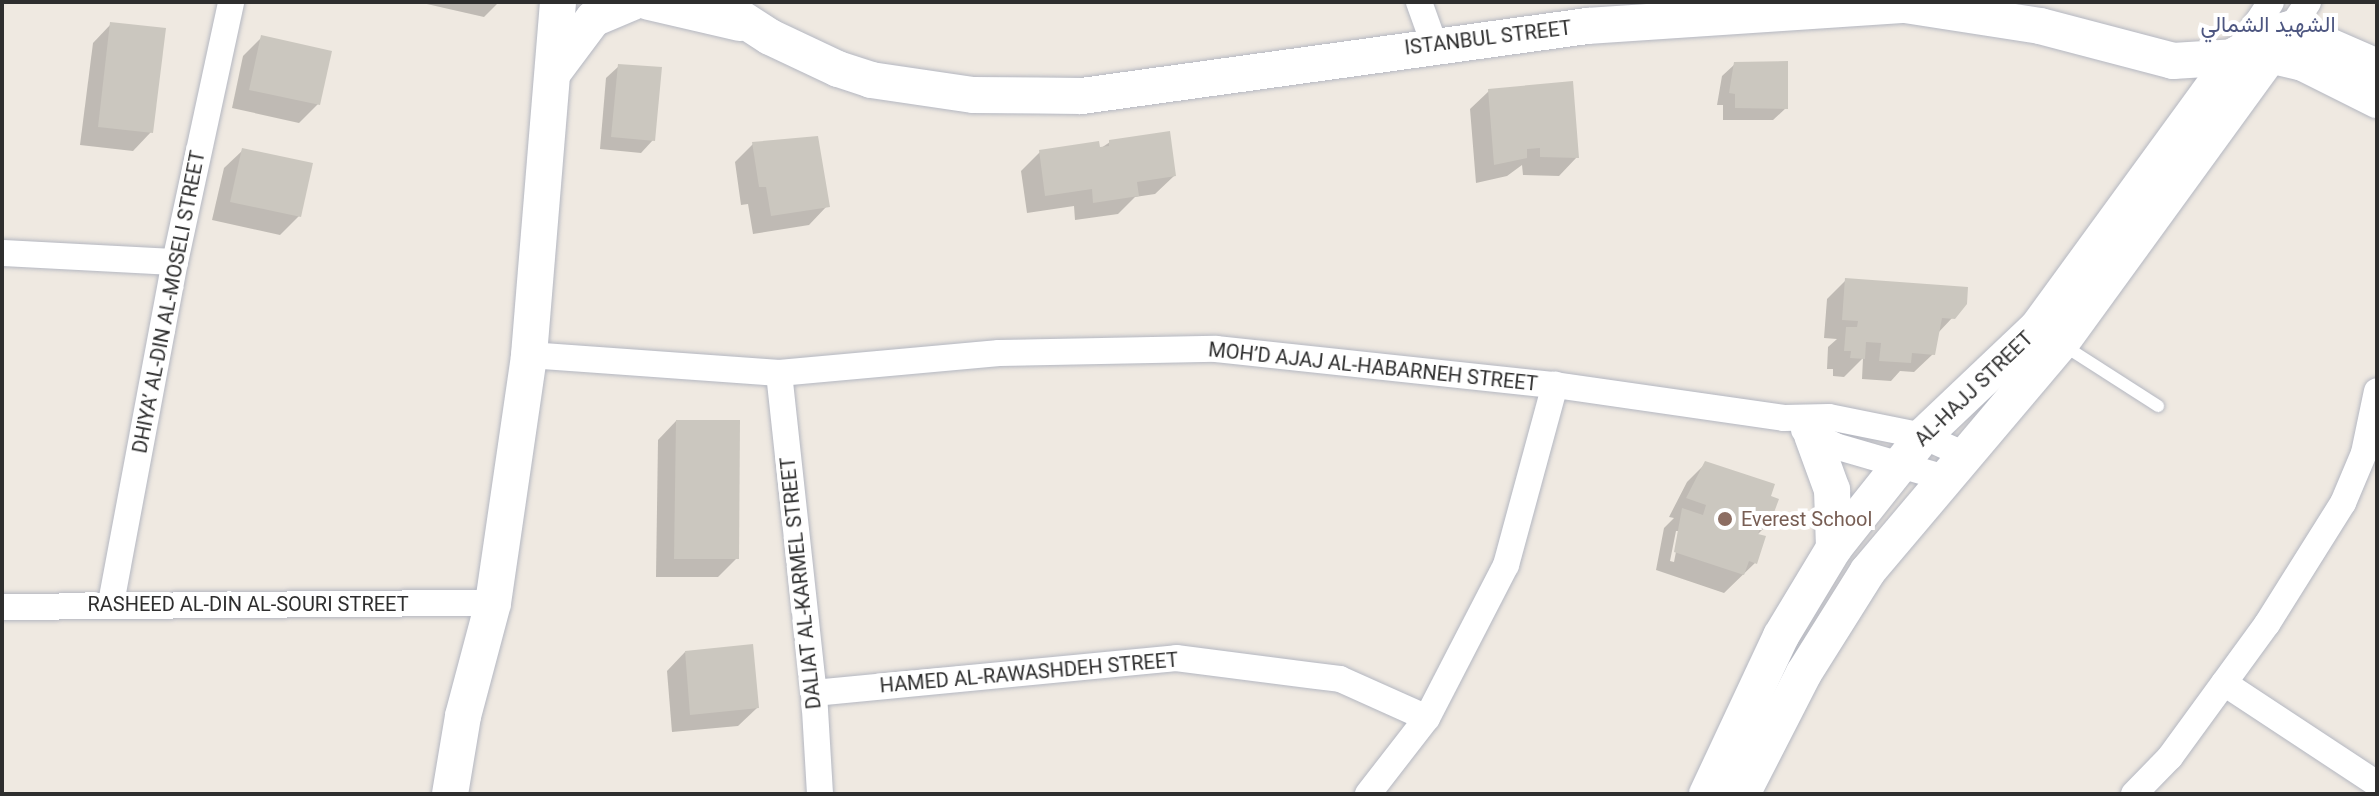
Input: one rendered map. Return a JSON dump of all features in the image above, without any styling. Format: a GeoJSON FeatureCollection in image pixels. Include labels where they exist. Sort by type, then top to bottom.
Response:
{"type":"FeatureCollection","features":[{"type":"Feature","properties":{"kind":"street","name":"DHIYA’ AL-DIN AL-MOSELI STREET"},"geometry":{"type":"LineString","coordinates":[[111,603],[175,262],[231,2]]}},
{"type":"Feature","properties":{"kind":"street"},"geometry":{"type":"LineString","coordinates":[[450,794],[493,603],[529,355],[555,70],[558,2]]}},
{"type":"Feature","properties":{"kind":"street"},"geometry":{"type":"LineString","coordinates":[[555,70],[576,2]]}},
{"type":"Feature","properties":{"kind":"street"},"geometry":{"type":"LineString","coordinates":[[555,70],[593,19],[633,2]]}},
{"type":"Feature","properties":{"kind":"street"},"geometry":{"type":"LineString","coordinates":[[649,2],[750,25]]}},
{"type":"Feature","properties":{"kind":"street","name":"ISTANBUL STREET"},"geometry":{"type":"LineString","coordinates":[[694,2],[871,80],[1026,98],[1082,96],[1434,44],[1717,9],[1906,4],[2040,26],[2161,59],[2211,61],[2275,29],[2303,63],[2377,100]]}},
{"type":"Feature","properties":{"kind":"street","name":"ISTANBUL STREET"},"geometry":{"type":"LineString","coordinates":[[716,2],[750,25]]}},
{"type":"Feature","properties":{"kind":"street"},"geometry":{"type":"LineString","coordinates":[[1419,2],[1434,44]]}},
{"type":"Feature","properties":{"kind":"street"},"geometry":{"type":"LineString","coordinates":[[2275,29],[2377,67]]}},
{"type":"Feature","properties":{"kind":"street","name":"AL-HAJJ STREET"},"geometry":{"type":"LineString","coordinates":[[1742,794],[1835,621],[2275,29]]}},
{"type":"Feature","properties":{"kind":"street"},"geometry":{"type":"LineString","coordinates":[[2,253],[175,262]]}},
{"type":"Feature","properties":{"kind":"street","name":"AL-HAJJ STREET"},"geometry":{"type":"LineString","coordinates":[[1707,794],[1781,636],[1834,548],[1912,449],[2049,336]]}},
{"type":"Feature","properties":{"kind":"street","name":"MOH’D AJAJ AL-HABARNEH STREET"},"geometry":{"type":"LineString","coordinates":[[529,355],[779,373],[999,353],[1216,349],[1555,385],[1798,426],[1829,417],[1953,466]]}},
{"type":"Feature","properties":{"kind":"street","name":"DALIAT AL-KARMEL STREET"},"geometry":{"type":"LineString","coordinates":[[779,373],[814,693],[820,794]]}},
{"type":"Feature","properties":{"kind":"street"},"geometry":{"type":"LineString","coordinates":[[1368,794],[1427,718],[1506,565],[1555,385]]}},
{"type":"Feature","properties":{"kind":"street"},"geometry":{"type":"LineString","coordinates":[[2134,794],[2170,757],[2224,683],[2343,503],[2364,453],[2377,391]]}},
{"type":"Feature","properties":{"kind":"street"},"geometry":{"type":"LineString","coordinates":[[1798,426],[1832,490],[1834,548]]}},
{"type":"Feature","properties":{"kind":"street","name":"RASHEED AL-DIN AL-SOURI STREET"},"geometry":{"type":"LineString","coordinates":[[2,607],[111,603],[493,603]]}},
{"type":"Feature","properties":{"kind":"street","name":"HAMED AL-RAWASHDEH STREET"},"geometry":{"type":"LineString","coordinates":[[814,693],[1176,658],[1340,679],[1427,718]]}},
{"type":"Feature","properties":{"kind":"street"},"geometry":{"type":"LineString","coordinates":[[469,794],[477,716],[475,679]]}},
{"type":"Feature","properties":{"kind":"street"},"geometry":{"type":"LineString","coordinates":[[2224,683],[2377,784]]}},
{"type":"Feature","properties":{"kind":"lane"},"geometry":{"type":"LineString","coordinates":[[2049,336],[2158,406]]}},
{"type":"Feature","properties":{"kind":"building"},"geometry":{"type":"Polygon","coordinates":[[[110,22],[166,28],[153,133],[98,127],[110,22]]]}},
{"type":"Feature","properties":{"kind":"building"},"geometry":{"type":"Polygon","coordinates":[[[261,35],[332,51],[320,105],[249,90],[261,35]]]}},
{"type":"Feature","properties":{"kind":"building"},"geometry":{"type":"Polygon","coordinates":[[[1788,61],[1788,109],[1735,108],[1735,94],[1729,93],[1734,62],[1788,61]]]}},
{"type":"Feature","properties":{"kind":"building"},"geometry":{"type":"Polygon","coordinates":[[[618,64],[662,67],[655,141],[611,137],[618,64]]]}},
{"type":"Feature","properties":{"kind":"building"},"geometry":{"type":"Polygon","coordinates":[[[1573,81],[1579,158],[1540,157],[1540,148],[1527,149],[1527,158],[1494,165],[1488,89],[1573,81]]]}},
{"type":"Feature","properties":{"kind":"building"},"geometry":{"type":"Polygon","coordinates":[[[1170,131],[1176,176],[1137,182],[1139,196],[1093,203],[1092,189],[1045,196],[1039,150],[1099,141],[1100,147],[1109,146],[1109,140],[1170,131]]]}},
{"type":"Feature","properties":{"kind":"building"},"geometry":{"type":"Polygon","coordinates":[[[818,136],[830,207],[771,216],[766,187],[759,187],[752,142],[818,136]]]}},
{"type":"Feature","properties":{"kind":"building"},"geometry":{"type":"Polygon","coordinates":[[[242,148],[313,163],[301,217],[230,202],[242,148]]]}},
{"type":"Feature","properties":{"kind":"building"},"geometry":{"type":"Polygon","coordinates":[[[1845,278],[1968,287],[1967,304],[1955,319],[1942,318],[1935,355],[1912,353],[1911,363],[1879,361],[1881,343],[1866,342],[1865,359],[1850,358],[1851,351],[1844,351],[1846,327],[1857,327],[1858,321],[1842,320],[1845,278]]]}},
{"type":"Feature","properties":{"kind":"building"},"geometry":{"type":"Polygon","coordinates":[[[676,420],[740,420],[739,559],[674,559],[676,420]]]}},
{"type":"Feature","properties":{"kind":"building","name":"Everest School"},"geometry":{"type":"Polygon","coordinates":[[[1705,461],[1775,484],[1771,496],[1779,499],[1769,526],[1762,523],[1758,534],[1766,536],[1757,564],[1749,561],[1744,575],[1674,552],[1682,508],[1703,515],[1706,505],[1686,498],[1705,461]]]}},
{"type":"Feature","properties":{"kind":"building"},"geometry":{"type":"Polygon","coordinates":[[[753,644],[759,708],[690,715],[685,651],[753,644]]]}},
{"type":"Feature","properties":{"kind":"place","name":"Everest School"},"geometry":{"type":"Point","coordinates":[1725,519]}},
{"type":"Feature","properties":{"kind":"district","name":"الشهيد الشمالي"},"geometry":{"type":"Point","coordinates":[2268,25]}}]}
